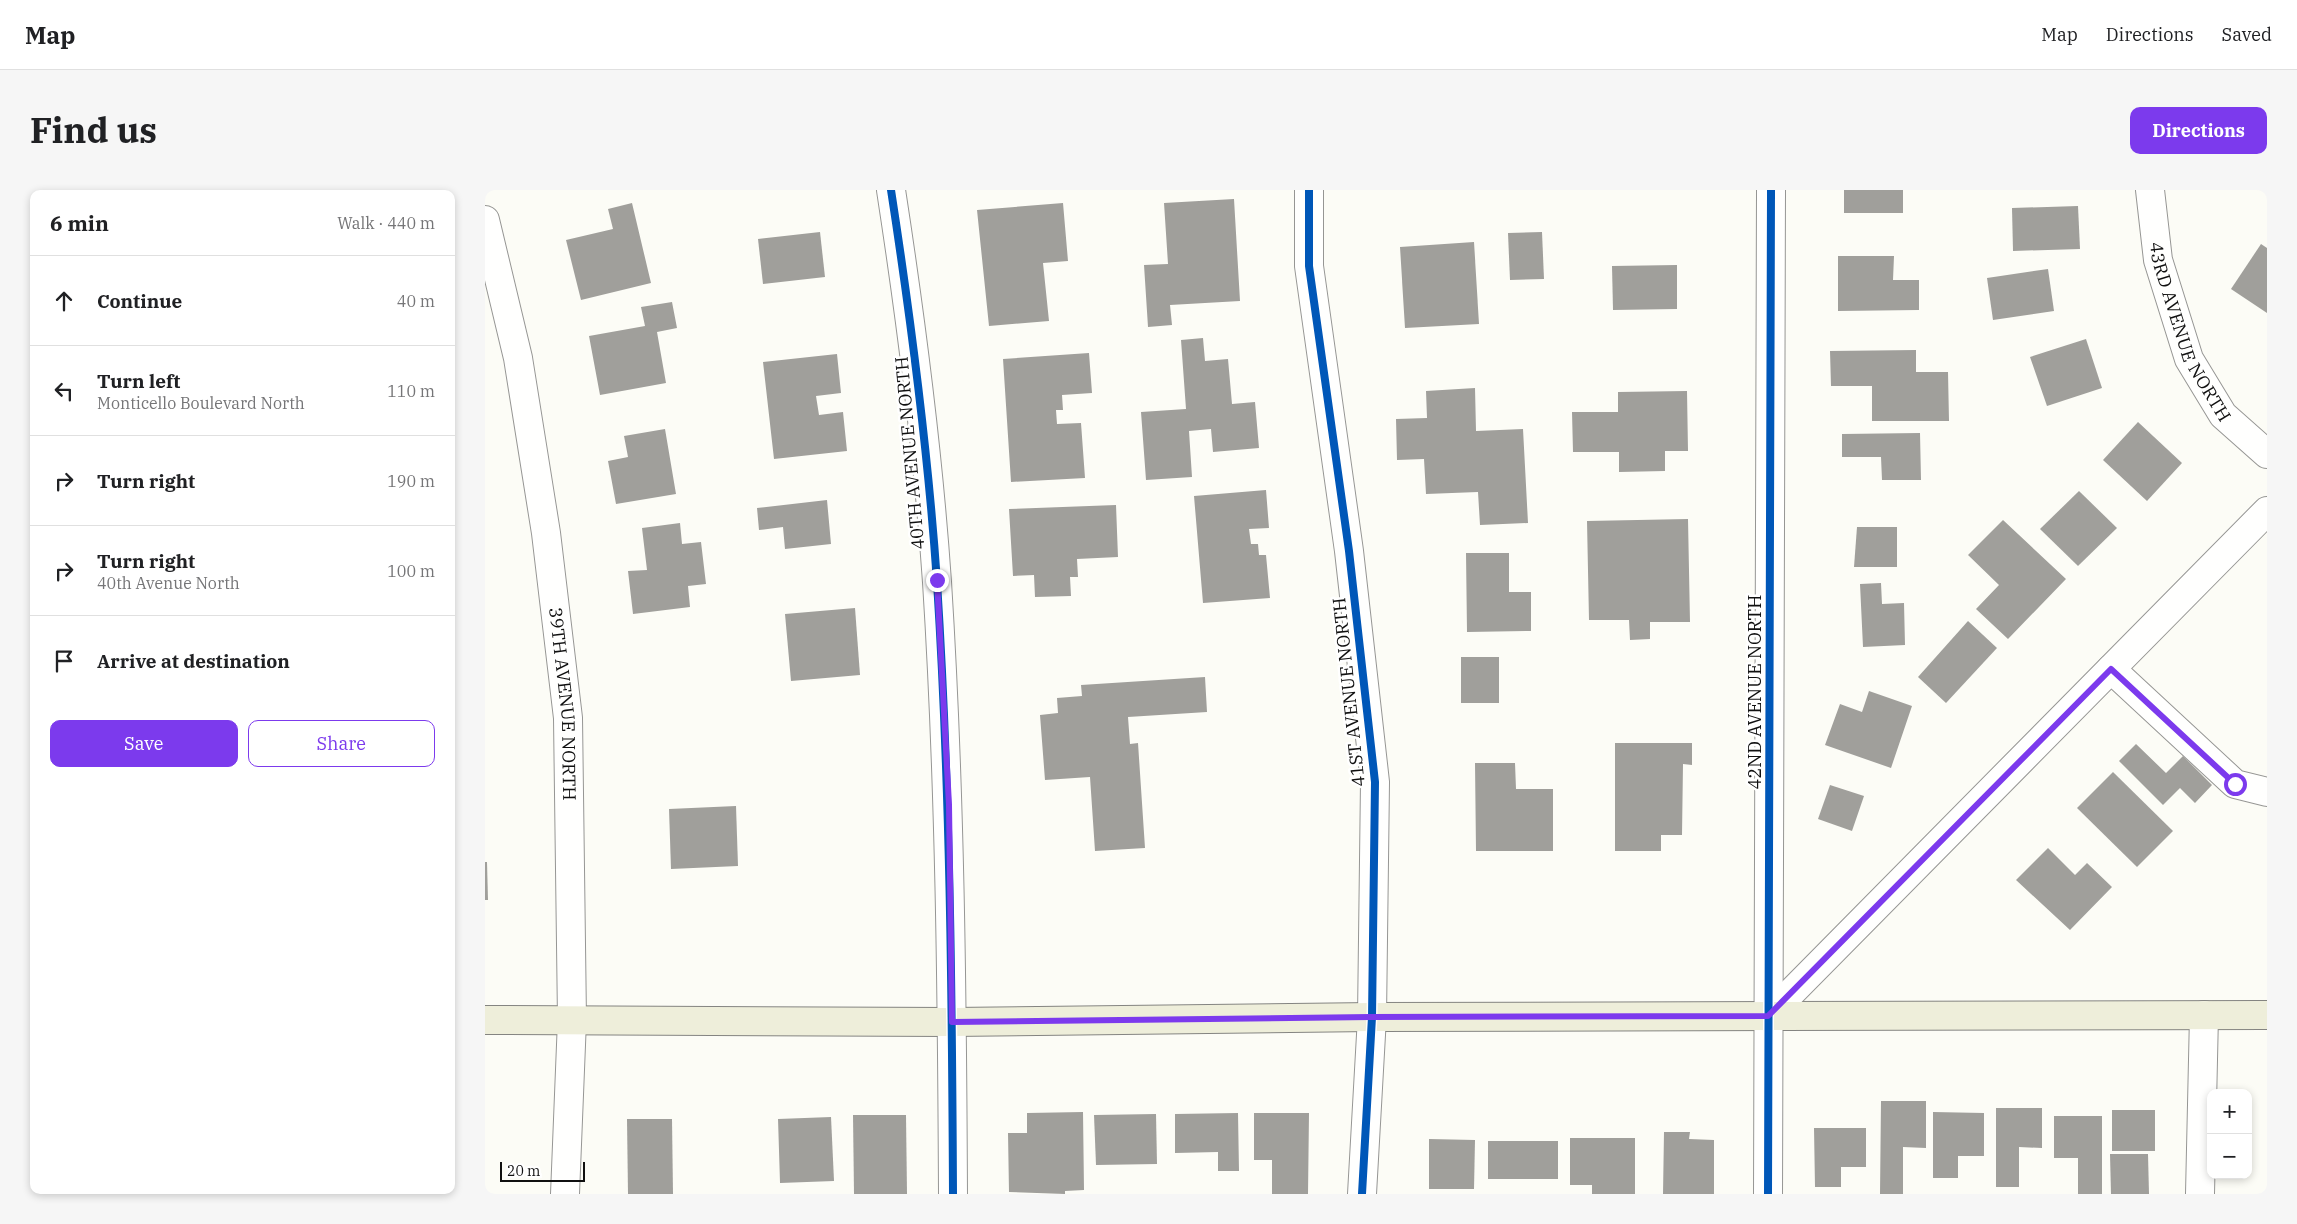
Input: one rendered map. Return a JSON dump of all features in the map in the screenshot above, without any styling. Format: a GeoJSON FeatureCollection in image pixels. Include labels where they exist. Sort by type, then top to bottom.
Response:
{"type":"FeatureCollection","features":[{"type":"Feature","properties":{"kind":"main road"},"geometry":{"type":"LineString","coordinates":[[485,1020],[952,1022],[1371,1017],[2267,1015]]}},
{"type":"Feature","properties":{"kind":"street","name":"40TH AVENUE NORTH"},"geometry":{"type":"LineString","coordinates":[[891,190],[914,342],[937,580],[949,805],[953,1194]]}},
{"type":"Feature","properties":{"kind":"street","name":"41ST AVENUE NORTH"},"geometry":{"type":"LineString","coordinates":[[1309,190],[1309,266],[1349,551],[1375,782],[1371,1017],[1362,1194]]}},
{"type":"Feature","properties":{"kind":"street","name":"42ND AVENUE NORTH"},"geometry":{"type":"LineString","coordinates":[[1768,1194],[1771,190]]}},
{"type":"Feature","properties":{"kind":"street","name":"43RD AVENUE NORTH"},"geometry":{"type":"LineString","coordinates":[[2150,190],[2158,260],[2189,359],[2223,415],[2267,454]]}},
{"type":"Feature","properties":{"kind":"street","name":"39TH AVENUE NORTH"},"geometry":{"type":"LineString","coordinates":[[485,220],[521,377],[546,533],[568,718],[572,1020],[565,1194]]}},
{"type":"Feature","properties":{"kind":"street"},"geometry":{"type":"LineString","coordinates":[[1768,1016],[2267,512]]}},
{"type":"Feature","properties":{"kind":"street"},"geometry":{"type":"LineString","coordinates":[[2111,669],[2235,784],[2267,792]]}},
{"type":"Feature","properties":{"kind":"street"},"geometry":{"type":"LineString","coordinates":[[2200,1194],[2204,1015]]}},
{"type":"Feature","properties":{"kind":"building"},"geometry":{"type":"Polygon","coordinates":[[[1844,190],[1903,190],[1903,213],[1844,213],[1844,190]]]}},
{"type":"Feature","properties":{"kind":"building"},"geometry":{"type":"Polygon","coordinates":[[[1234,199],[1240,301],[1170,305],[1172,325],[1148,327],[1144,265],[1168,264],[1164,203],[1234,199]]]}},
{"type":"Feature","properties":{"kind":"building"},"geometry":{"type":"Polygon","coordinates":[[[632,203],[651,283],[581,300],[566,240],[613,229],[608,209],[632,203]]]}},
{"type":"Feature","properties":{"kind":"building"},"geometry":{"type":"Polygon","coordinates":[[[1063,203],[1068,261],[1043,263],[1049,321],[989,326],[977,210],[1063,203]]]}},
{"type":"Feature","properties":{"kind":"building"},"geometry":{"type":"Polygon","coordinates":[[[2078,206],[2080,249],[2013,251],[2012,208],[2078,206]]]}},
{"type":"Feature","properties":{"kind":"building"},"geometry":{"type":"Polygon","coordinates":[[[820,232],[825,277],[763,284],[758,239],[820,232]]]}},
{"type":"Feature","properties":{"kind":"building"},"geometry":{"type":"Polygon","coordinates":[[[1542,232],[1544,279],[1510,280],[1508,233],[1542,232]]]}},
{"type":"Feature","properties":{"kind":"building"},"geometry":{"type":"Polygon","coordinates":[[[1474,242],[1479,324],[1405,328],[1400,247],[1474,242]]]}},
{"type":"Feature","properties":{"kind":"building"},"geometry":{"type":"Polygon","coordinates":[[[2261,244],[2267,248],[2267,313],[2231,289],[2261,244]]]}},
{"type":"Feature","properties":{"kind":"building"},"geometry":{"type":"Polygon","coordinates":[[[1838,256],[1894,256],[1893,280],[1919,280],[1919,310],[1838,311],[1838,256]]]}},
{"type":"Feature","properties":{"kind":"building"},"geometry":{"type":"Polygon","coordinates":[[[1677,265],[1677,309],[1613,310],[1612,266],[1677,265]]]}},
{"type":"Feature","properties":{"kind":"building"},"geometry":{"type":"Polygon","coordinates":[[[2048,269],[2054,311],[1993,320],[1987,278],[2048,269]]]}},
{"type":"Feature","properties":{"kind":"building"},"geometry":{"type":"Polygon","coordinates":[[[672,302],[677,328],[657,332],[666,383],[600,395],[589,336],[645,326],[641,307],[672,302]]]}},
{"type":"Feature","properties":{"kind":"building"},"geometry":{"type":"Polygon","coordinates":[[[1203,338],[1205,361],[1228,359],[1232,404],[1255,402],[1259,448],[1213,452],[1211,429],[1189,431],[1192,477],[1146,480],[1141,412],[1186,409],[1181,340],[1203,338]]]}},
{"type":"Feature","properties":{"kind":"building"},"geometry":{"type":"Polygon","coordinates":[[[2086,339],[2102,388],[2047,406],[2030,357],[2086,339]]]}},
{"type":"Feature","properties":{"kind":"building"},"geometry":{"type":"Polygon","coordinates":[[[1916,350],[1916,372],[1948,372],[1949,421],[1872,421],[1872,386],[1831,386],[1830,351],[1916,350]]]}},
{"type":"Feature","properties":{"kind":"building"},"geometry":{"type":"Polygon","coordinates":[[[1089,353],[1092,393],[1062,395],[1063,410],[1056,410],[1057,424],[1081,423],[1085,478],[1011,482],[1003,359],[1089,353]]]}},
{"type":"Feature","properties":{"kind":"building"},"geometry":{"type":"Polygon","coordinates":[[[837,354],[841,393],[816,396],[819,415],[843,412],[847,451],[774,459],[763,362],[837,354]]]}},
{"type":"Feature","properties":{"kind":"building"},"geometry":{"type":"Polygon","coordinates":[[[1475,388],[1476,431],[1523,429],[1528,523],[1480,525],[1478,492],[1426,494],[1424,459],[1397,460],[1396,419],[1427,418],[1426,391],[1475,388]]]}},
{"type":"Feature","properties":{"kind":"building"},"geometry":{"type":"Polygon","coordinates":[[[1687,391],[1688,451],[1665,451],[1665,471],[1619,472],[1619,452],[1573,452],[1572,412],[1618,412],[1618,392],[1687,391]]]}},
{"type":"Feature","properties":{"kind":"building"},"geometry":{"type":"Polygon","coordinates":[[[2138,422],[2182,463],[2147,501],[2103,460],[2138,422]]]}},
{"type":"Feature","properties":{"kind":"building"},"geometry":{"type":"Polygon","coordinates":[[[665,429],[676,494],[616,504],[608,461],[628,457],[624,436],[665,429]]]}},
{"type":"Feature","properties":{"kind":"building"},"geometry":{"type":"Polygon","coordinates":[[[1920,433],[1921,480],[1882,480],[1881,457],[1842,457],[1842,434],[1920,433]]]}},
{"type":"Feature","properties":{"kind":"building"},"geometry":{"type":"Polygon","coordinates":[[[1266,490],[1269,528],[1249,529],[1251,544],[1258,544],[1259,555],[1266,555],[1270,598],[1203,603],[1194,496],[1266,490]]]}},
{"type":"Feature","properties":{"kind":"building"},"geometry":{"type":"Polygon","coordinates":[[[2079,491],[2117,528],[2078,566],[2040,529],[2079,491]]]}},
{"type":"Feature","properties":{"kind":"building"},"geometry":{"type":"Polygon","coordinates":[[[827,500],[831,544],[785,549],[783,527],[759,530],[757,508],[827,500]]]}},
{"type":"Feature","properties":{"kind":"building"},"geometry":{"type":"Polygon","coordinates":[[[1116,505],[1118,557],[1077,559],[1078,577],[1070,577],[1071,596],[1035,597],[1034,575],[1013,576],[1009,509],[1116,505]]]}},
{"type":"Feature","properties":{"kind":"building"},"geometry":{"type":"Polygon","coordinates":[[[1688,519],[1690,622],[1650,622],[1650,639],[1630,640],[1629,620],[1589,620],[1587,521],[1688,519]]]}},
{"type":"Feature","properties":{"kind":"building"},"geometry":{"type":"Polygon","coordinates":[[[2003,520],[2066,579],[2008,639],[1976,609],[1999,585],[1968,555],[2003,520]]]}},
{"type":"Feature","properties":{"kind":"building"},"geometry":{"type":"Polygon","coordinates":[[[680,523],[682,544],[701,542],[706,584],[688,586],[690,607],[633,614],[628,571],[647,570],[642,528],[680,523]]]}},
{"type":"Feature","properties":{"kind":"building"},"geometry":{"type":"Polygon","coordinates":[[[1857,527],[1897,527],[1897,567],[1854,567],[1857,527]]]}},
{"type":"Feature","properties":{"kind":"building"},"geometry":{"type":"Polygon","coordinates":[[[1466,553],[1509,553],[1509,592],[1531,592],[1531,631],[1467,632],[1466,553]]]}},
{"type":"Feature","properties":{"kind":"building"},"geometry":{"type":"Polygon","coordinates":[[[1881,583],[1882,604],[1904,603],[1905,645],[1863,647],[1860,584],[1881,583]]]}},
{"type":"Feature","properties":{"kind":"building"},"geometry":{"type":"Polygon","coordinates":[[[855,608],[860,675],[791,681],[785,614],[855,608]]]}},
{"type":"Feature","properties":{"kind":"building"},"geometry":{"type":"Polygon","coordinates":[[[1968,621],[1997,648],[1946,703],[1918,677],[1968,621]]]}},
{"type":"Feature","properties":{"kind":"building"},"geometry":{"type":"Polygon","coordinates":[[[1461,657],[1499,657],[1499,703],[1461,703],[1461,657]]]}},
{"type":"Feature","properties":{"kind":"building"},"geometry":{"type":"Polygon","coordinates":[[[1205,677],[1207,712],[1128,717],[1130,744],[1138,743],[1145,848],[1095,851],[1090,777],[1045,780],[1040,715],[1058,713],[1057,698],[1082,696],[1081,685],[1205,677]]]}},
{"type":"Feature","properties":{"kind":"building"},"geometry":{"type":"Polygon","coordinates":[[[1869,691],[1912,706],[1891,768],[1825,745],[1840,704],[1862,712],[1869,691]]]}},
{"type":"Feature","properties":{"kind":"building"},"geometry":{"type":"Polygon","coordinates":[[[1615,743],[1692,743],[1692,765],[1683,764],[1682,835],[1661,835],[1661,851],[1615,851],[1615,743]]]}},
{"type":"Feature","properties":{"kind":"building"},"geometry":{"type":"Polygon","coordinates":[[[2136,744],[2166,773],[2183,756],[2212,785],[2195,803],[2180,788],[2163,805],[2119,761],[2136,744]]]}},
{"type":"Feature","properties":{"kind":"building"},"geometry":{"type":"Polygon","coordinates":[[[1475,763],[1515,763],[1516,789],[1553,789],[1553,851],[1476,851],[1475,763]]]}},
{"type":"Feature","properties":{"kind":"building"},"geometry":{"type":"Polygon","coordinates":[[[2113,772],[2173,831],[2137,867],[2077,808],[2113,772]]]}},
{"type":"Feature","properties":{"kind":"building"},"geometry":{"type":"Polygon","coordinates":[[[1830,785],[1864,796],[1852,831],[1818,819],[1830,785]]]}},
{"type":"Feature","properties":{"kind":"building"},"geometry":{"type":"Polygon","coordinates":[[[736,806],[738,866],[671,869],[669,809],[736,806]]]}},
{"type":"Feature","properties":{"kind":"building"},"geometry":{"type":"Polygon","coordinates":[[[2048,848],[2075,875],[2087,863],[2112,887],[2070,930],[2016,880],[2048,848]]]}},
{"type":"Feature","properties":{"kind":"building"},"geometry":{"type":"Polygon","coordinates":[[[485,862],[487,862],[488,900],[485,900],[485,862]]]}},
{"type":"Feature","properties":{"kind":"building"},"geometry":{"type":"Polygon","coordinates":[[[1881,1101],[1926,1101],[1926,1148],[1903,1147],[1903,1194],[1880,1194],[1881,1101]]]}},
{"type":"Feature","properties":{"kind":"building"},"geometry":{"type":"Polygon","coordinates":[[[1996,1108],[2042,1108],[2042,1148],[2019,1147],[2019,1187],[1996,1187],[1996,1108]]]}},
{"type":"Feature","properties":{"kind":"building"},"geometry":{"type":"Polygon","coordinates":[[[2112,1110],[2155,1110],[2155,1151],[2112,1151],[2112,1110]]]}},
{"type":"Feature","properties":{"kind":"building"},"geometry":{"type":"Polygon","coordinates":[[[1083,1112],[1084,1190],[1065,1191],[1065,1194],[1009,1192],[1008,1133],[1027,1133],[1027,1113],[1083,1112]]]}},
{"type":"Feature","properties":{"kind":"building"},"geometry":{"type":"Polygon","coordinates":[[[1933,1112],[1984,1113],[1984,1156],[1958,1156],[1958,1178],[1933,1178],[1933,1112]]]}},
{"type":"Feature","properties":{"kind":"building"},"geometry":{"type":"Polygon","coordinates":[[[1238,1113],[1239,1171],[1218,1171],[1218,1152],[1175,1153],[1175,1114],[1238,1113]]]}},
{"type":"Feature","properties":{"kind":"building"},"geometry":{"type":"Polygon","coordinates":[[[1254,1113],[1309,1113],[1308,1194],[1272,1194],[1272,1160],[1254,1160],[1254,1113]]]}},
{"type":"Feature","properties":{"kind":"building"},"geometry":{"type":"Polygon","coordinates":[[[1156,1114],[1157,1164],[1096,1165],[1094,1115],[1156,1114]]]}},
{"type":"Feature","properties":{"kind":"building"},"geometry":{"type":"Polygon","coordinates":[[[853,1115],[906,1115],[907,1194],[854,1194],[853,1115]]]}},
{"type":"Feature","properties":{"kind":"building"},"geometry":{"type":"Polygon","coordinates":[[[2054,1116],[2102,1116],[2102,1194],[2078,1194],[2078,1158],[2054,1158],[2054,1116]]]}},
{"type":"Feature","properties":{"kind":"building"},"geometry":{"type":"Polygon","coordinates":[[[831,1117],[834,1181],[780,1183],[778,1119],[831,1117]]]}},
{"type":"Feature","properties":{"kind":"building"},"geometry":{"type":"Polygon","coordinates":[[[627,1119],[672,1119],[673,1194],[628,1194],[627,1119]]]}},
{"type":"Feature","properties":{"kind":"building"},"geometry":{"type":"Polygon","coordinates":[[[1814,1128],[1866,1128],[1866,1167],[1841,1167],[1841,1187],[1815,1187],[1814,1128]]]}},
{"type":"Feature","properties":{"kind":"building"},"geometry":{"type":"Polygon","coordinates":[[[1664,1132],[1690,1132],[1689,1139],[1714,1140],[1714,1194],[1663,1194],[1664,1132]]]}},
{"type":"Feature","properties":{"kind":"building"},"geometry":{"type":"Polygon","coordinates":[[[1570,1138],[1635,1138],[1635,1194],[1592,1194],[1592,1185],[1570,1185],[1570,1138]]]}},
{"type":"Feature","properties":{"kind":"building"},"geometry":{"type":"Polygon","coordinates":[[[1429,1139],[1475,1140],[1474,1189],[1429,1189],[1429,1139]]]}},
{"type":"Feature","properties":{"kind":"building"},"geometry":{"type":"Polygon","coordinates":[[[1488,1141],[1558,1141],[1558,1179],[1488,1179],[1488,1141]]]}},
{"type":"Feature","properties":{"kind":"building"},"geometry":{"type":"Polygon","coordinates":[[[2110,1154],[2148,1154],[2149,1194],[2111,1194],[2110,1154]]]}},
{"type":"Feature","properties":{"kind":"cycle path"},"geometry":{"type":"LineString","coordinates":[[891,190],[918,385],[929,483],[937,582],[948,812],[953,1194]]}},
{"type":"Feature","properties":{"kind":"cycle path"},"geometry":{"type":"LineString","coordinates":[[1309,190],[1309,266],[1349,551],[1375,782],[1372,1017],[1362,1194]]}},
{"type":"Feature","properties":{"kind":"cycle path"},"geometry":{"type":"LineString","coordinates":[[1768,1194],[1771,190]]}},
{"type":"Feature","properties":{"kind":"route"},"geometry":{"type":"LineString","coordinates":[[937,580],[949,805],[952,1022],[1371,1017],[1768,1016],[2111,669],[2235,784]]}}]}
